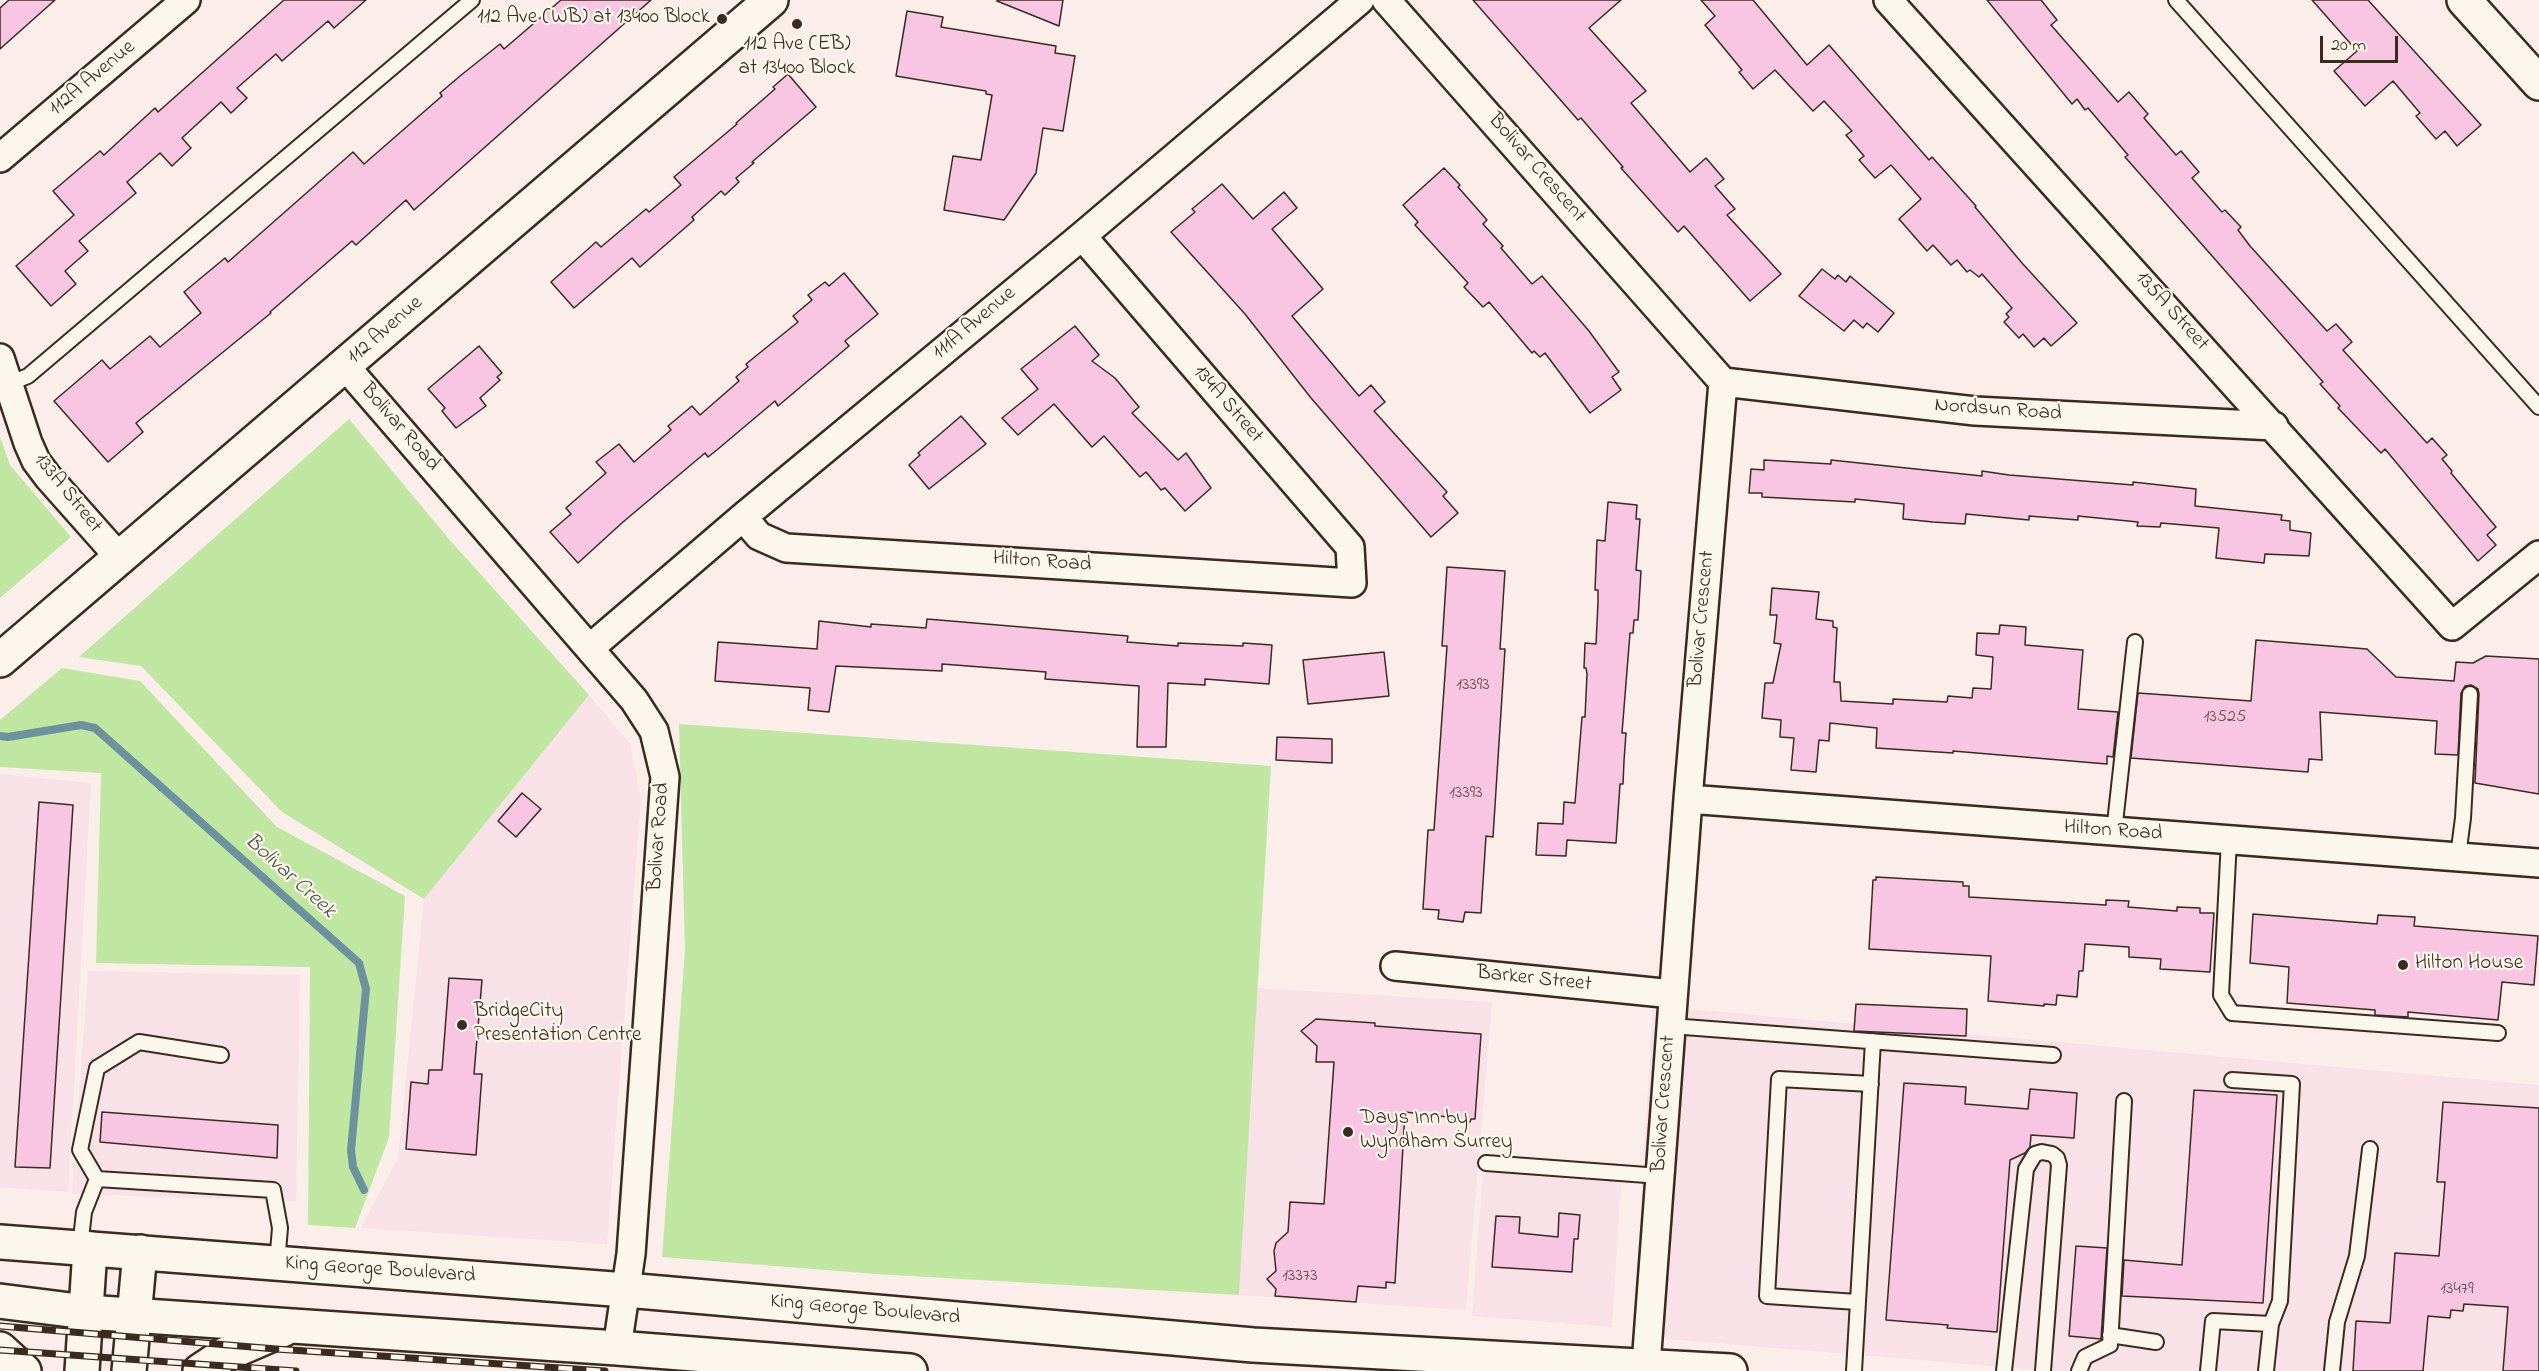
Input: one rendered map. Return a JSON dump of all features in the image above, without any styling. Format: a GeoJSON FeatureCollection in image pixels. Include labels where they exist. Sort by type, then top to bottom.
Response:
{"type":"FeatureCollection","features":[{"type":"Feature","properties":{"kind":"main road","name":"112 Avenue"},"geometry":{"type":"LineString","coordinates":[[0,660],[771,0]]}},
{"type":"Feature","properties":{"kind":"main road"},"geometry":{"type":"LineString","coordinates":[[2470,2],[2539,83]]}},
{"type":"Feature","properties":{"kind":"main road","name":"King George Boulevard"},"geometry":{"type":"LineString","coordinates":[[0,1242],[626,1290],[1494,1365],[1646,1365],[1730,1371]]}},
{"type":"Feature","properties":{"kind":"main road"},"geometry":{"type":"LineString","coordinates":[[82,1371],[86,1312],[85,1248]]}},
{"type":"Feature","properties":{"kind":"main road"},"geometry":{"type":"LineString","coordinates":[[129,1371],[140,1252]]}},
{"type":"Feature","properties":{"kind":"main road"},"geometry":{"type":"LineString","coordinates":[[0,1301],[134,1316],[617,1348],[909,1371]]}},
{"type":"Feature","properties":{"kind":"main road"},"geometry":{"type":"LineString","coordinates":[[201,1371],[224,1354],[292,1326]]}},
{"type":"Feature","properties":{"kind":"main road"},"geometry":{"type":"LineString","coordinates":[[0,1349],[24,1371]]}},
{"type":"Feature","properties":{"kind":"street","name":"112A Avenue"},"geometry":{"type":"LineString","coordinates":[[0,158],[186,0]]}},
{"type":"Feature","properties":{"kind":"street","name":"111A Avenue"},"geometry":{"type":"LineString","coordinates":[[590,648],[1360,0]]}},
{"type":"Feature","properties":{"kind":"street","name":"Bolivar Crescent"},"geometry":{"type":"LineString","coordinates":[[1386,0],[1723,381],[1688,799],[1646,1365]]}},
{"type":"Feature","properties":{"kind":"street","name":"135A Street"},"geometry":{"type":"LineString","coordinates":[[1888,0],[2452,626],[2539,555]]}},
{"type":"Feature","properties":{"kind":"street","name":"134A Street"},"geometry":{"type":"LineString","coordinates":[[1082,236],[1350,547],[1352,583]]}},
{"type":"Feature","properties":{"kind":"street","name":"133A Street"},"geometry":{"type":"LineString","coordinates":[[0,358],[28,443],[36,460],[48,477],[119,557]]}},
{"type":"Feature","properties":{"kind":"street","name":"Bolivar Road"},"geometry":{"type":"LineString","coordinates":[[345,366],[590,648],[634,700],[654,731],[665,777],[631,1254],[617,1348]]}},
{"type":"Feature","properties":{"kind":"street","name":"Nordsun Road"},"geometry":{"type":"LineString","coordinates":[[1723,381],[1975,411],[2274,426]]}},
{"type":"Feature","properties":{"kind":"street","name":"Hilton Road"},"geometry":{"type":"LineString","coordinates":[[743,517],[759,536],[786,548],[1352,583]]}},
{"type":"Feature","properties":{"kind":"street","name":"Hilton Road"},"geometry":{"type":"LineString","coordinates":[[1688,799],[2539,863]]}},
{"type":"Feature","properties":{"kind":"street","name":"Barker Street"},"geometry":{"type":"LineString","coordinates":[[1395,966],[1673,994]]}},
{"type":"Feature","properties":{"kind":"lane"},"geometry":{"type":"LineString","coordinates":[[8,384],[28,376],[472,0]]}},
{"type":"Feature","properties":{"kind":"lane"},"geometry":{"type":"LineString","coordinates":[[2176,0],[2539,407]]}},
{"type":"Feature","properties":{"kind":"lane"},"geometry":{"type":"LineString","coordinates":[[2114,832],[2134,642]]}},
{"type":"Feature","properties":{"kind":"lane"},"geometry":{"type":"LineString","coordinates":[[2458,856],[2463,818],[2470,694]]}},
{"type":"Feature","properties":{"kind":"lane"},"geometry":{"type":"LineString","coordinates":[[2229,840],[2221,995],[2232,1013],[2498,1033]]}},
{"type":"Feature","properties":{"kind":"lane"},"geometry":{"type":"LineString","coordinates":[[1671,1026],[2053,1055]]}},
{"type":"Feature","properties":{"kind":"lane"},"geometry":{"type":"LineString","coordinates":[[1854,1371],[1873,1041]]}},
{"type":"Feature","properties":{"kind":"lane"},"geometry":{"type":"LineString","coordinates":[[97,1179],[80,1150],[98,1068],[139,1042],[221,1055]]}},
{"type":"Feature","properties":{"kind":"lane"},"geometry":{"type":"LineString","coordinates":[[1857,1302],[1767,1296],[1779,1079],[1870,1084]]}},
{"type":"Feature","properties":{"kind":"lane"},"geometry":{"type":"LineString","coordinates":[[2232,1080],[2292,1084],[2280,1301],[2271,1324],[2266,1371]]}},
{"type":"Feature","properties":{"kind":"lane"},"geometry":{"type":"LineString","coordinates":[[2079,1371],[2085,1357],[2110,1345],[2124,1101]]}},
{"type":"Feature","properties":{"kind":"lane"},"geometry":{"type":"LineString","coordinates":[[2332,1371],[2337,1322],[2357,1256],[2370,1149]]}},
{"type":"Feature","properties":{"kind":"lane"},"geometry":{"type":"LineString","coordinates":[[2004,1371],[2026,1169],[2035,1154],[2042,1152],[2052,1154],[2057,1158],[2059,1166],[2043,1371]]}},
{"type":"Feature","properties":{"kind":"lane"},"geometry":{"type":"LineString","coordinates":[[1486,1163],[1660,1176]]}},
{"type":"Feature","properties":{"kind":"lane"},"geometry":{"type":"LineString","coordinates":[[85,1248],[84,1212],[97,1179]]}},
{"type":"Feature","properties":{"kind":"lane"},"geometry":{"type":"LineString","coordinates":[[97,1179],[273,1190],[280,1228],[277,1263]]}},
{"type":"Feature","properties":{"kind":"lane"},"geometry":{"type":"LineString","coordinates":[[2208,1371],[2213,1321],[2271,1324]]}},
{"type":"Feature","properties":{"kind":"lane"},"geometry":{"type":"LineString","coordinates":[[2110,1335],[2156,1342]]}},
{"type":"Feature","properties":{"kind":"shaded area"},"geometry":{"type":"Polygon","coordinates":[[[589,695],[630,744],[641,797],[607,1244],[361,1228],[398,1158],[424,899],[589,695]]]}},
{"type":"Feature","properties":{"kind":"shaded area"},"geometry":{"type":"Polygon","coordinates":[[[0,774],[91,783],[68,1192],[0,1187],[0,774]]]}},
{"type":"Feature","properties":{"kind":"shaded area"},"geometry":{"type":"Polygon","coordinates":[[[88,971],[300,975],[296,1201],[72,1194],[88,971]]]}},
{"type":"Feature","properties":{"kind":"shaded area"},"geometry":{"type":"Polygon","coordinates":[[[1257,988],[1492,1002],[1466,1310],[1239,1295],[1257,988]]]}},
{"type":"Feature","properties":{"kind":"shaded area"},"geometry":{"type":"Polygon","coordinates":[[[1653,1006],[2539,1085],[2539,1371],[2051,1371],[1633,1336],[1653,1006]]]}},
{"type":"Feature","properties":{"kind":"shaded area"},"geometry":{"type":"Polygon","coordinates":[[[1483,1172],[1621,1182],[1612,1327],[1472,1316],[1483,1172]]]}},
{"type":"Feature","properties":{"kind":"green space"},"geometry":{"type":"Polygon","coordinates":[[[349,419],[448,538],[589,695],[424,899],[282,812],[141,666],[79,657],[349,419]]]}},
{"type":"Feature","properties":{"kind":"green space"},"geometry":{"type":"Polygon","coordinates":[[[0,437],[10,465],[71,537],[0,598],[0,437]]]}},
{"type":"Feature","properties":{"kind":"green space"},"geometry":{"type":"Polygon","coordinates":[[[62,668],[140,681],[277,827],[405,896],[389,1137],[355,1228],[308,1225],[310,967],[96,963],[101,773],[0,767],[0,720],[62,668]]]}},
{"type":"Feature","properties":{"kind":"green space"},"geometry":{"type":"Polygon","coordinates":[[[679,724],[1271,766],[1239,1295],[876,1274],[662,1257],[685,950],[679,724]]]}},
{"type":"Feature","properties":{"kind":"building"},"geometry":{"type":"Polygon","coordinates":[[[9,0],[55,0],[0,49],[0,8],[9,0]]]}},
{"type":"Feature","properties":{"kind":"building"},"geometry":{"type":"Polygon","coordinates":[[[284,0],[366,0],[334,28],[328,21],[282,61],[276,54],[237,88],[247,98],[231,113],[221,102],[182,138],[191,148],[172,166],[160,153],[127,182],[136,193],[79,241],[88,251],[65,271],[76,284],[51,306],[16,266],[74,215],[53,191],[100,151],[104,155],[155,108],[158,112],[284,0]]]}},
{"type":"Feature","properties":{"kind":"building"},"geometry":{"type":"Polygon","coordinates":[[[561,0],[651,0],[414,210],[406,200],[356,245],[352,241],[271,313],[136,423],[143,432],[108,462],[54,401],[102,360],[110,369],[150,336],[160,347],[201,313],[184,292],[225,258],[228,262],[353,152],[364,164],[442,96],[440,93],[460,76],[500,44],[504,49],[561,0]]]}},
{"type":"Feature","properties":{"kind":"building"},"geometry":{"type":"Polygon","coordinates":[[[1063,0],[1059,26],[997,1],[1063,0]]]}},
{"type":"Feature","properties":{"kind":"building"},"geometry":{"type":"Polygon","coordinates":[[[1473,0],[1621,0],[1589,28],[1646,91],[1631,103],[1690,172],[1706,158],[1724,179],[1715,186],[1735,209],[1727,215],[1781,274],[1750,301],[1684,226],[1678,232],[1621,168],[1623,167],[1581,118],[1578,120],[1473,0]]]}},
{"type":"Feature","properties":{"kind":"building"},"geometry":{"type":"Polygon","coordinates":[[[1701,0],[1753,0],[1807,65],[1829,45],[1929,160],[1932,157],[1976,206],[2022,263],[2077,323],[2051,346],[2044,338],[2034,347],[2023,334],[2019,338],[2004,322],[2009,317],[2006,314],[2012,308],[1982,274],[1979,277],[1970,270],[1967,272],[1957,260],[1951,265],[1933,245],[1927,251],[1899,219],[1921,199],[1891,165],[1875,178],[1859,160],[1864,156],[1846,135],[1852,131],[1824,101],[1813,111],[1775,70],[1753,89],[1739,72],[1742,70],[1705,25],[1715,16],[1701,0]]]}},
{"type":"Feature","properties":{"kind":"building"},"geometry":{"type":"Polygon","coordinates":[[[1987,0],[2041,0],[2057,20],[2051,25],[2118,102],[2129,92],[2148,114],[2144,118],[2176,155],[2181,151],[2199,172],[2192,178],[2222,212],[2225,210],[2241,227],[2238,230],[2250,246],[2327,331],[2336,324],[2352,342],[2343,350],[2427,443],[2432,438],[2447,455],[2442,459],[2452,471],[2451,473],[2496,527],[2487,535],[2496,545],[2478,561],[2385,449],[2381,453],[2338,408],[2340,406],[2320,384],[2323,382],[2125,157],[2128,155],[2088,108],[2085,110],[2077,99],[2072,104],[1987,0]]]}},
{"type":"Feature","properties":{"kind":"building"},"geometry":{"type":"Polygon","coordinates":[[[2312,0],[2368,0],[2481,125],[2457,146],[2445,131],[2436,139],[2416,116],[2420,113],[2393,81],[2365,106],[2334,71],[2357,51],[2312,0]]]}},
{"type":"Feature","properties":{"kind":"building"},"geometry":{"type":"Polygon","coordinates":[[[907,11],[943,17],[941,27],[1056,46],[1055,53],[1075,56],[1063,131],[1043,128],[1036,173],[1004,220],[944,210],[953,156],[981,160],[992,95],[986,94],[986,91],[896,76],[907,11]]]}},
{"type":"Feature","properties":{"kind":"building"},"geometry":{"type":"Polygon","coordinates":[[[788,74],[816,107],[752,162],[754,163],[736,178],[739,182],[725,195],[721,191],[692,217],[694,220],[640,267],[632,258],[574,308],[551,282],[596,242],[601,247],[646,209],[649,212],[681,185],[674,177],[737,124],[788,74]]]}},
{"type":"Feature","properties":{"kind":"building"},"geometry":{"type":"Polygon","coordinates":[[[1444,168],[1487,220],[1483,224],[1503,246],[1501,248],[1532,284],[1542,276],[1589,331],[1619,372],[1612,377],[1621,390],[1590,413],[1545,353],[1540,357],[1534,351],[1532,353],[1489,302],[1483,307],[1464,287],[1468,283],[1415,225],[1418,222],[1403,205],[1444,168]]]}},
{"type":"Feature","properties":{"kind":"building"},"geometry":{"type":"Polygon","coordinates":[[[1222,184],[1253,219],[1284,192],[1297,208],[1272,229],[1323,289],[1292,316],[1359,396],[1371,385],[1385,402],[1374,411],[1447,492],[1443,496],[1458,513],[1431,537],[1311,398],[1245,314],[1171,232],[1195,212],[1192,209],[1222,184]]]}},
{"type":"Feature","properties":{"kind":"building"},"geometry":{"type":"Polygon","coordinates":[[[1822,269],[1835,279],[1838,275],[1846,282],[1850,276],[1894,313],[1878,332],[1867,323],[1863,328],[1854,320],[1844,331],[1799,296],[1822,269]]]}},
{"type":"Feature","properties":{"kind":"building"},"geometry":{"type":"Polygon","coordinates":[[[844,273],[878,314],[845,341],[849,346],[778,406],[775,401],[708,457],[705,453],[578,563],[550,532],[571,514],[566,508],[606,473],[596,462],[619,444],[634,462],[671,430],[668,426],[692,406],[700,415],[739,381],[736,377],[748,367],[746,364],[798,322],[793,316],[812,300],[808,295],[825,282],[829,286],[844,273]]]}},
{"type":"Feature","properties":{"kind":"building"},"geometry":{"type":"Polygon","coordinates":[[[1075,326],[1099,355],[1092,361],[1115,378],[1139,407],[1132,413],[1178,460],[1186,453],[1211,488],[1185,511],[1165,488],[1161,490],[1146,472],[1140,477],[1104,436],[1092,447],[1054,404],[1018,435],[1002,418],[1038,389],[1021,369],[1075,326]]]}},
{"type":"Feature","properties":{"kind":"building"},"geometry":{"type":"Polygon","coordinates":[[[479,346],[502,373],[497,377],[500,380],[480,398],[486,406],[456,428],[442,411],[445,408],[428,389],[479,346]]]}},
{"type":"Feature","properties":{"kind":"building"},"geometry":{"type":"Polygon","coordinates":[[[961,416],[986,444],[929,489],[909,465],[920,455],[918,453],[961,416]]]}},
{"type":"Feature","properties":{"kind":"building"},"geometry":{"type":"Polygon","coordinates":[[[1764,460],[1831,464],[1831,460],[1982,476],[1982,471],[2196,489],[2195,506],[2282,515],[2281,520],[2290,521],[2290,530],[2311,533],[2309,556],[2265,554],[2264,563],[2216,558],[2219,528],[2161,523],[2160,527],[2137,526],[2138,522],[2078,516],[2078,520],[2029,516],[2029,520],[1966,514],[1965,524],[1933,522],[1903,519],[1904,504],[1855,499],[1855,502],[1762,497],[1762,493],[1749,493],[1751,469],[1764,470],[1764,460]]]}},
{"type":"Feature","properties":{"kind":"building"},"geometry":{"type":"Polygon","coordinates":[[[1608,502],[1637,505],[1636,519],[1640,519],[1636,570],[1641,571],[1638,620],[1634,620],[1633,633],[1630,633],[1622,733],[1626,733],[1623,784],[1620,784],[1616,843],[1567,840],[1566,856],[1536,855],[1538,823],[1563,824],[1564,802],[1575,803],[1582,717],[1585,717],[1587,674],[1584,668],[1585,643],[1596,644],[1597,540],[1605,541],[1608,502]]]}},
{"type":"Feature","properties":{"kind":"building"},"geometry":{"type":"Polygon","coordinates":[[[1447,567],[1505,571],[1500,649],[1505,649],[1493,837],[1486,836],[1481,913],[1465,912],[1463,922],[1438,919],[1439,910],[1423,909],[1428,830],[1434,830],[1447,646],[1442,646],[1447,567]]]}},
{"type":"Feature","properties":{"kind":"building"},"geometry":{"type":"Polygon","coordinates":[[[1772,588],[1819,592],[1816,619],[1833,621],[1833,627],[1837,628],[1834,682],[1840,682],[1841,701],[1893,704],[1893,699],[1947,702],[1948,696],[1972,698],[1973,688],[1991,689],[1993,657],[1976,655],[1977,633],[1999,634],[2000,625],[2026,627],[2025,645],[2083,650],[2078,709],[2118,712],[2113,757],[2107,756],[2107,764],[1953,751],[1953,753],[1876,748],[1877,728],[1830,723],[1829,741],[1819,740],[1816,772],[1791,770],[1794,738],[1780,737],[1781,720],[1762,718],[1765,683],[1773,683],[1781,644],[1774,643],[1777,615],[1770,615],[1772,588]]]}},
{"type":"Feature","properties":{"kind":"building"},"geometry":{"type":"Polygon","coordinates":[[[927,619],[1128,636],[1127,642],[1178,646],[1178,643],[1272,645],[1269,684],[1205,679],[1205,685],[1168,683],[1166,747],[1137,747],[1139,686],[1045,679],[1046,672],[942,664],[942,671],[836,666],[829,712],[808,710],[810,688],[715,681],[718,642],[817,649],[819,621],[871,627],[871,624],[926,628],[927,619]]]}},
{"type":"Feature","properties":{"kind":"building"},"geometry":{"type":"Polygon","coordinates":[[[2256,640],[2367,649],[2396,677],[2454,681],[2456,662],[2473,663],[2486,656],[2539,659],[2539,794],[2475,783],[2479,694],[2478,689],[2471,685],[2465,686],[2461,693],[2458,755],[2435,754],[2437,721],[2320,712],[2322,760],[2309,759],[2308,772],[2131,758],[2138,693],[2251,701],[2256,640]]]}},
{"type":"Feature","properties":{"kind":"building"},"geometry":{"type":"Polygon","coordinates":[[[1384,652],[1389,696],[1308,704],[1303,660],[1384,652]]]}},
{"type":"Feature","properties":{"kind":"building"},"geometry":{"type":"Polygon","coordinates":[[[1277,737],[1332,739],[1332,763],[1276,760],[1277,737]]]}},
{"type":"Feature","properties":{"kind":"building"},"geometry":{"type":"Polygon","coordinates":[[[522,793],[541,809],[516,837],[498,821],[522,793]]]}},
{"type":"Feature","properties":{"kind":"building"},"geometry":{"type":"Polygon","coordinates":[[[39,802],[73,805],[50,1168],[15,1167],[39,802]]]}},
{"type":"Feature","properties":{"kind":"building"},"geometry":{"type":"Polygon","coordinates":[[[1876,877],[1963,882],[1963,886],[1969,886],[1969,897],[2106,905],[2106,900],[2129,901],[2128,907],[2177,911],[2177,907],[2200,908],[2200,913],[2214,913],[2210,972],[2160,969],[2161,959],[2129,957],[2129,947],[2085,944],[2083,971],[2079,971],[2077,997],[2057,995],[2056,1005],[2044,1004],[2044,1006],[1988,1001],[1991,956],[1869,949],[1873,880],[1876,880],[1876,877]]]}},
{"type":"Feature","properties":{"kind":"building","name":"Hilton House"},"geometry":{"type":"Polygon","coordinates":[[[2253,914],[2377,924],[2378,915],[2415,917],[2414,926],[2538,936],[2534,985],[2502,982],[2498,1020],[2408,1012],[2408,1017],[2375,1015],[2375,1010],[2287,1003],[2289,967],[2250,963],[2253,914]]]}},
{"type":"Feature","properties":{"kind":"building","name":"BridgeCity Presentation Centre"},"geometry":{"type":"Polygon","coordinates":[[[449,978],[482,980],[474,1074],[482,1074],[476,1155],[406,1149],[411,1082],[428,1084],[429,1070],[442,1070],[449,978]]]}},
{"type":"Feature","properties":{"kind":"building"},"geometry":{"type":"Polygon","coordinates":[[[1856,1004],[1967,1009],[1966,1036],[1854,1031],[1856,1004]]]}},
{"type":"Feature","properties":{"kind":"building"},"geometry":{"type":"Polygon","coordinates":[[[1316,1019],[1481,1034],[1475,1119],[1471,1119],[1470,1122],[1448,1120],[1448,1117],[1405,1112],[1395,1283],[1386,1282],[1386,1288],[1358,1286],[1356,1302],[1275,1296],[1276,1289],[1267,1279],[1276,1271],[1274,1251],[1276,1243],[1288,1232],[1290,1202],[1324,1204],[1334,1062],[1316,1062],[1317,1046],[1301,1031],[1316,1019]]]}},
{"type":"Feature","properties":{"kind":"building"},"geometry":{"type":"Polygon","coordinates":[[[1904,1083],[1966,1087],[1965,1104],[2028,1109],[2030,1089],[2077,1093],[2074,1138],[2031,1135],[2030,1147],[2025,1153],[2010,1160],[1997,1332],[1886,1320],[1904,1083]]]}},
{"type":"Feature","properties":{"kind":"building"},"geometry":{"type":"Polygon","coordinates":[[[2194,1090],[2277,1095],[2263,1303],[2122,1296],[2124,1260],[2182,1265],[2194,1090]]]}},
{"type":"Feature","properties":{"kind":"building"},"geometry":{"type":"Polygon","coordinates":[[[2443,1102],[2539,1108],[2539,1371],[2503,1371],[2508,1307],[2464,1304],[2463,1311],[2451,1310],[2450,1318],[2428,1316],[2423,1371],[2353,1371],[2356,1321],[2390,1323],[2395,1253],[2439,1256],[2445,1182],[2437,1182],[2443,1102]]]}},
{"type":"Feature","properties":{"kind":"building"},"geometry":{"type":"Polygon","coordinates":[[[102,1112],[278,1125],[277,1158],[100,1142],[102,1112]]]}},
{"type":"Feature","properties":{"kind":"building"},"geometry":{"type":"Polygon","coordinates":[[[1559,1213],[1580,1215],[1578,1239],[1574,1239],[1572,1272],[1492,1267],[1496,1216],[1520,1217],[1519,1233],[1558,1237],[1559,1213]]]}},
{"type":"Feature","properties":{"kind":"building"},"geometry":{"type":"Polygon","coordinates":[[[2076,1246],[2107,1248],[2101,1339],[2069,1336],[2076,1246]]]}},
{"type":"Feature","properties":{"kind":"waterway","name":"Bolivar Creek"},"geometry":{"type":"LineString","coordinates":[[0,736],[8,737],[81,725],[95,728],[359,963],[366,989],[351,1150],[353,1167],[364,1190]]}},
{"type":"Feature","properties":{"kind":"railway"},"geometry":{"type":"LineString","coordinates":[[0,1326],[276,1349],[605,1371]]}},
{"type":"Feature","properties":{"kind":"railway"},"geometry":{"type":"LineString","coordinates":[[0,1350],[296,1371]]}},
{"type":"Feature","properties":{"kind":"place","name":"112 Ave (WB) at 13400 Block"},"geometry":{"type":"Point","coordinates":[722,19]}},
{"type":"Feature","properties":{"kind":"place","name":"112 Ave (EB) at 13400 Block"},"geometry":{"type":"Point","coordinates":[797,24]}},
{"type":"Feature","properties":{"kind":"place","name":"Hilton House"},"geometry":{"type":"Point","coordinates":[2403,965]}},
{"type":"Feature","properties":{"kind":"place","name":"BridgeCity Presentation Centre"},"geometry":{"type":"Point","coordinates":[462,1025]}},
{"type":"Feature","properties":{"kind":"place","name":"Days Inn by Wyndham Surrey"},"geometry":{"type":"Point","coordinates":[1348,1132]}}]}
